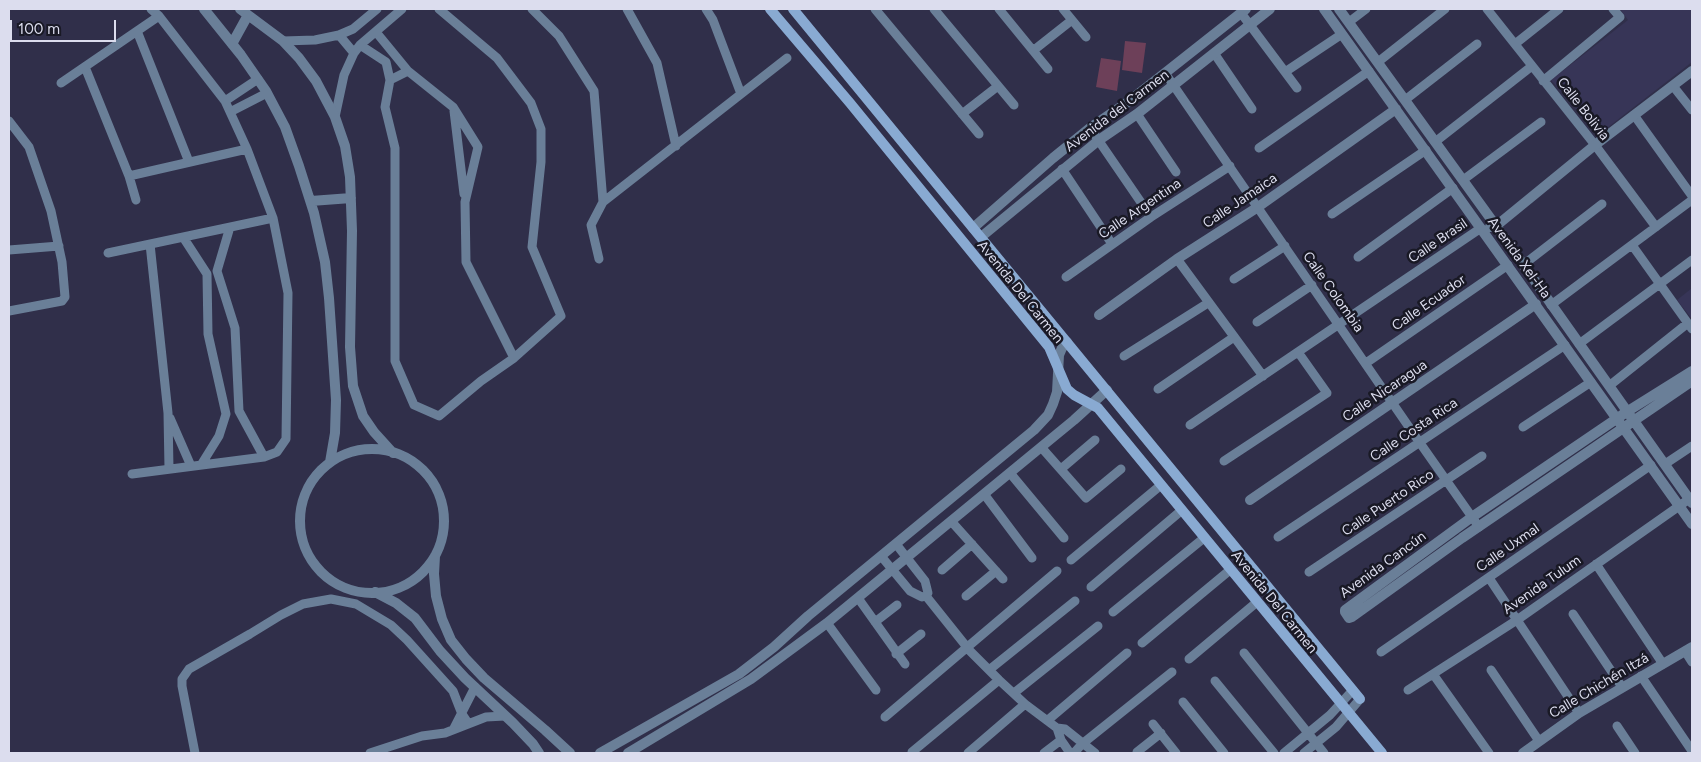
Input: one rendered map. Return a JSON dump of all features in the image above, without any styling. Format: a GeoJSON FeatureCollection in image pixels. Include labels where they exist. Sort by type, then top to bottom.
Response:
{"type":"FeatureCollection","features":[{"type":"Feature","properties":{"kind":"main road","name":"Avenida Del Carmen"},"geometry":{"type":"LineString","coordinates":[[770,9],[850,102],[1049,347],[1067,389],[1098,408],[1382,753]]}},
{"type":"Feature","properties":{"kind":"main road","name":"Avenida Del Carmen"},"geometry":{"type":"LineString","coordinates":[[794,9],[1360,698]]}},
{"type":"Feature","properties":{"kind":"main road"},"geometry":{"type":"LineString","coordinates":[[850,102],[853,93],[859,87]]}},
{"type":"Feature","properties":{"kind":"main road"},"geometry":{"type":"LineString","coordinates":[[1297,652],[1313,640]]}},
{"type":"Feature","properties":{"kind":"street"},"geometry":{"type":"LineString","coordinates":[[132,474],[264,457],[277,452],[286,439],[288,293],[273,218],[247,149],[225,101],[159,16],[151,9]]}},
{"type":"Feature","properties":{"kind":"street"},"geometry":{"type":"LineString","coordinates":[[204,9],[267,93],[284,127],[310,201],[325,262],[329,298],[336,400],[335,433],[330,462]]}},
{"type":"Feature","properties":{"kind":"street"},"geometry":{"type":"LineString","coordinates":[[335,117],[344,75],[354,53],[360,45],[402,9]]}},
{"type":"Feature","properties":{"kind":"street"},"geometry":{"type":"LineString","coordinates":[[360,45],[386,62],[390,80],[385,108],[394,148],[395,361],[414,405],[438,416],[481,381],[514,358],[561,316],[532,247],[541,162],[541,129],[531,103],[497,58],[439,9]]}},
{"type":"Feature","properties":{"kind":"street"},"geometry":{"type":"LineString","coordinates":[[532,9],[559,36],[594,91],[603,202]]}},
{"type":"Feature","properties":{"kind":"street"},"geometry":{"type":"LineString","coordinates":[[627,9],[657,63],[676,146]]}},
{"type":"Feature","properties":{"kind":"street"},"geometry":{"type":"LineString","coordinates":[[706,9],[713,20],[741,94]]}},
{"type":"Feature","properties":{"kind":"street"},"geometry":{"type":"LineString","coordinates":[[875,9],[979,134]]}},
{"type":"Feature","properties":{"kind":"street"},"geometry":{"type":"LineString","coordinates":[[934,9],[1014,105]]}},
{"type":"Feature","properties":{"kind":"street"},"geometry":{"type":"LineString","coordinates":[[999,9],[1034,50],[1048,70]]}},
{"type":"Feature","properties":{"kind":"street"},"geometry":{"type":"LineString","coordinates":[[1063,9],[1086,37]]}},
{"type":"Feature","properties":{"kind":"street","name":"Avenida del Carmen"},"geometry":{"type":"LineString","coordinates":[[980,237],[1062,169],[1099,140],[1137,114],[1270,9]]}},
{"type":"Feature","properties":{"kind":"street","name":"Avenida Xel-Ha"},"geometry":{"type":"LineString","coordinates":[[1324,9],[1692,524]]}},
{"type":"Feature","properties":{"kind":"street","name":"Avenida Xel-Ha"},"geometry":{"type":"LineString","coordinates":[[1339,9],[1691,500]]}},
{"type":"Feature","properties":{"kind":"street"},"geometry":{"type":"LineString","coordinates":[[1349,22],[1366,9]]}},
{"type":"Feature","properties":{"kind":"street"},"geometry":{"type":"LineString","coordinates":[[1378,62],[1445,9]]}},
{"type":"Feature","properties":{"kind":"street","name":"Calle Bolivia"},"geometry":{"type":"LineString","coordinates":[[1487,9],[1595,145],[1656,227]]}},
{"type":"Feature","properties":{"kind":"street"},"geometry":{"type":"LineString","coordinates":[[1543,81],[1620,18],[1613,9]]}},
{"type":"Feature","properties":{"kind":"street"},"geometry":{"type":"LineString","coordinates":[[283,41],[315,40],[339,35],[353,29],[374,10]]}},
{"type":"Feature","properties":{"kind":"street"},"geometry":{"type":"LineString","coordinates":[[1243,11],[1250,24],[1297,88]]}},
{"type":"Feature","properties":{"kind":"street","name":"Avenida del Carmen"},"geometry":{"type":"LineString","coordinates":[[973,228],[1015,189],[1090,128],[1128,102],[1243,11]]}},
{"type":"Feature","properties":{"kind":"street"},"geometry":{"type":"LineString","coordinates":[[1515,44],[1553,11]]}},
{"type":"Feature","properties":{"kind":"street"},"geometry":{"type":"LineString","coordinates":[[232,44],[244,12],[283,41],[299,58],[316,81],[335,117],[345,146],[350,177],[352,231],[350,347],[353,386],[363,416],[374,432],[393,453]]}},
{"type":"Feature","properties":{"kind":"street"},"geometry":{"type":"LineString","coordinates":[[60,83],[159,16]]}},
{"type":"Feature","properties":{"kind":"street"},"geometry":{"type":"LineString","coordinates":[[1034,50],[1072,20]]}},
{"type":"Feature","properties":{"kind":"street"},"geometry":{"type":"LineString","coordinates":[[137,31],[189,162]]}},
{"type":"Feature","properties":{"kind":"street"},"geometry":{"type":"LineString","coordinates":[[376,32],[408,72],[453,106],[478,147],[465,202]]}},
{"type":"Feature","properties":{"kind":"street"},"geometry":{"type":"LineString","coordinates":[[1285,72],[1342,34]]}},
{"type":"Feature","properties":{"kind":"street"},"geometry":{"type":"LineString","coordinates":[[339,35],[354,53]]}},
{"type":"Feature","properties":{"kind":"street"},"geometry":{"type":"LineString","coordinates":[[1405,100],[1477,44]]}},
{"type":"Feature","properties":{"kind":"street"},"geometry":{"type":"LineString","coordinates":[[1214,53],[1252,109]]}},
{"type":"Feature","properties":{"kind":"street"},"geometry":{"type":"LineString","coordinates":[[386,62],[394,55]]}},
{"type":"Feature","properties":{"kind":"street"},"geometry":{"type":"LineString","coordinates":[[599,259],[591,225],[603,202],[787,58]]}},
{"type":"Feature","properties":{"kind":"street"},"geometry":{"type":"LineString","coordinates":[[1436,142],[1532,66]]}},
{"type":"Feature","properties":{"kind":"street"},"geometry":{"type":"LineString","coordinates":[[85,67],[129,176],[136,200]]}},
{"type":"Feature","properties":{"kind":"street"},"geometry":{"type":"LineString","coordinates":[[1259,148],[1369,71]]}},
{"type":"Feature","properties":{"kind":"street"},"geometry":{"type":"LineString","coordinates":[[1496,226],[1595,145],[1692,71]]}},
{"type":"Feature","properties":{"kind":"street"},"geometry":{"type":"LineString","coordinates":[[390,80],[408,72]]}},
{"type":"Feature","properties":{"kind":"street","name":"Calle Colombia"},"geometry":{"type":"LineString","coordinates":[[1165,73],[1479,526]]}},
{"type":"Feature","properties":{"kind":"street"},"geometry":{"type":"LineString","coordinates":[[225,101],[258,79]]}},
{"type":"Feature","properties":{"kind":"street"},"geometry":{"type":"LineString","coordinates":[[962,114],[998,86]]}},
{"type":"Feature","properties":{"kind":"street"},"geometry":{"type":"LineString","coordinates":[[1673,86],[1692,110]]}},
{"type":"Feature","properties":{"kind":"street"},"geometry":{"type":"LineString","coordinates":[[230,112],[267,93]]}},
{"type":"Feature","properties":{"kind":"street"},"geometry":{"type":"LineString","coordinates":[[453,106],[465,202],[466,262],[514,358]]}},
{"type":"Feature","properties":{"kind":"street","name":"Calle Jamaica"},"geometry":{"type":"LineString","coordinates":[[1099,315],[1177,259],[1258,207],[1396,109]]}},
{"type":"Feature","properties":{"kind":"street"},"geometry":{"type":"LineString","coordinates":[[1137,114],[1176,172]]}},
{"type":"Feature","properties":{"kind":"street"},"geometry":{"type":"LineString","coordinates":[[1634,115],[1692,196]]}},
{"type":"Feature","properties":{"kind":"street"},"geometry":{"type":"LineString","coordinates":[[9,120],[29,147],[51,211],[62,262],[65,297],[62,301],[9,311]]}},
{"type":"Feature","properties":{"kind":"street"},"geometry":{"type":"LineString","coordinates":[[1463,180],[1541,122]]}},
{"type":"Feature","properties":{"kind":"street"},"geometry":{"type":"LineString","coordinates":[[1090,128],[1151,217]]}},
{"type":"Feature","properties":{"kind":"street"},"geometry":{"type":"LineString","coordinates":[[129,176],[247,149]]}},
{"type":"Feature","properties":{"kind":"street"},"geometry":{"type":"LineString","coordinates":[[1332,214],[1426,150]]}},
{"type":"Feature","properties":{"kind":"street","name":"Calle Argentina"},"geometry":{"type":"LineString","coordinates":[[1066,277],[1151,217],[1230,166]]}},
{"type":"Feature","properties":{"kind":"street"},"geometry":{"type":"LineString","coordinates":[[1062,169],[1112,244]]}},
{"type":"Feature","properties":{"kind":"street"},"geometry":{"type":"LineString","coordinates":[[1358,257],[1453,188]]}},
{"type":"Feature","properties":{"kind":"street"},"geometry":{"type":"LineString","coordinates":[[1015,189],[1025,200]]}},
{"type":"Feature","properties":{"kind":"street"},"geometry":{"type":"LineString","coordinates":[[310,201],[351,198]]}},
{"type":"Feature","properties":{"kind":"street"},"geometry":{"type":"LineString","coordinates":[[1552,305],[1692,200]]}},
{"type":"Feature","properties":{"kind":"street"},"geometry":{"type":"LineString","coordinates":[[1523,265],[1602,204]]}},
{"type":"Feature","properties":{"kind":"street"},"geometry":{"type":"LineString","coordinates":[[108,253],[273,218]]}},
{"type":"Feature","properties":{"kind":"street","name":"Calle Brasil"},"geometry":{"type":"LineString","coordinates":[[1190,425],[1482,228],[1496,226]]}},
{"type":"Feature","properties":{"kind":"street"},"geometry":{"type":"LineString","coordinates":[[230,227],[217,271],[235,328],[239,411],[264,457]]}},
{"type":"Feature","properties":{"kind":"street"},"geometry":{"type":"LineString","coordinates":[[183,237],[207,274],[208,334],[226,414],[219,436],[202,465]]}},
{"type":"Feature","properties":{"kind":"street"},"geometry":{"type":"LineString","coordinates":[[150,244],[168,413],[169,469]]}},
{"type":"Feature","properties":{"kind":"street"},"geometry":{"type":"LineString","coordinates":[[1610,386],[1690,326],[1632,245]]}},
{"type":"Feature","properties":{"kind":"street"},"geometry":{"type":"LineString","coordinates":[[9,250],[59,246]]}},
{"type":"Feature","properties":{"kind":"street"},"geometry":{"type":"LineString","coordinates":[[1234,279],[1285,246]]}},
{"type":"Feature","properties":{"kind":"street"},"geometry":{"type":"LineString","coordinates":[[1177,259],[1263,376]]}},
{"type":"Feature","properties":{"kind":"street"},"geometry":{"type":"LineString","coordinates":[[1579,344],[1692,260]]}},
{"type":"Feature","properties":{"kind":"street","name":"Calle Ecuador"},"geometry":{"type":"LineString","coordinates":[[1366,363],[1508,266]]}},
{"type":"Feature","properties":{"kind":"street"},"geometry":{"type":"LineString","coordinates":[[1257,322],[1312,285]]}},
{"type":"Feature","properties":{"kind":"street"},"geometry":{"type":"LineString","coordinates":[[1124,356],[1208,303]]}},
{"type":"Feature","properties":{"kind":"street","name":"Calle Nicaragua"},"geometry":{"type":"LineString","coordinates":[[1250,500],[1536,304]]}},
{"type":"Feature","properties":{"kind":"street"},"geometry":{"type":"LineString","coordinates":[[1158,389],[1234,337]]}},
{"type":"Feature","properties":{"kind":"street"},"geometry":{"type":"LineString","coordinates":[[600,753],[739,674],[1040,425],[1048,415],[1057,392],[1059,355],[1067,342]]}},
{"type":"Feature","properties":{"kind":"street","name":"Calle Costa Rica"},"geometry":{"type":"LineString","coordinates":[[1278,537],[1565,345]]}},
{"type":"Feature","properties":{"kind":"street"},"geometry":{"type":"LineString","coordinates":[[1224,461],[1327,393],[1298,352]]}},
{"type":"Feature","properties":{"kind":"street","name":"Avenida Cancún"},"geometry":{"type":"LineString","coordinates":[[1692,371],[1628,411],[1621,423],[1540,485],[1479,526],[1352,618],[1349,618],[1345,610],[1472,517],[1534,476],[1621,423],[1635,420],[1692,381]]}},
{"type":"Feature","properties":{"kind":"street"},"geometry":{"type":"LineString","coordinates":[[1523,427],[1591,382]]}},
{"type":"Feature","properties":{"kind":"street"},"geometry":{"type":"LineString","coordinates":[[628,753],[752,679],[823,626],[1053,438],[1107,390]]}},
{"type":"Feature","properties":{"kind":"street"},"geometry":{"type":"LineString","coordinates":[[226,414],[239,411]]}},
{"type":"Feature","properties":{"kind":"street"},"geometry":{"type":"LineString","coordinates":[[168,413],[191,466]]}},
{"type":"Feature","properties":{"kind":"street"},"geometry":{"type":"LineString","coordinates":[[1040,425],[1053,438]]}},
{"type":"Feature","properties":{"kind":"street"},"geometry":{"type":"LineString","coordinates":[[1061,469],[1095,440]]}},
{"type":"Feature","properties":{"kind":"street"},"geometry":{"type":"LineString","coordinates":[[1665,464],[1692,446]]}},
{"type":"Feature","properties":{"kind":"street"},"geometry":{"type":"LineString","coordinates":[[1041,447],[1086,498],[1121,469]]}},
{"type":"Feature","properties":{"kind":"street"},"geometry":{"type":"LineString","coordinates":[[377,449],[393,453],[401,455],[420,468],[435,486],[443,507],[444,530],[435,555],[424,571],[406,584],[384,592],[361,592],[339,585],[319,570],[306,549],[300,526],[302,501],[313,479],[330,462],[352,451],[377,449]]}},
{"type":"Feature","properties":{"kind":"street","name":"Calle Puerto Rico"},"geometry":{"type":"LineString","coordinates":[[1308,572],[1482,456]]}},
{"type":"Feature","properties":{"kind":"street","name":"Calle Uxmal"},"geometry":{"type":"LineString","coordinates":[[1381,652],[1651,466]]}},
{"type":"Feature","properties":{"kind":"street"},"geometry":{"type":"LineString","coordinates":[[1010,473],[1064,538]]}},
{"type":"Feature","properties":{"kind":"street"},"geometry":{"type":"LineString","coordinates":[[1534,476],[1540,485]]}},
{"type":"Feature","properties":{"kind":"street"},"geometry":{"type":"LineString","coordinates":[[1071,560],[1161,485]]}},
{"type":"Feature","properties":{"kind":"street"},"geometry":{"type":"LineString","coordinates":[[984,494],[1032,558]]}},
{"type":"Feature","properties":{"kind":"street","name":"Avenida Tulum"},"geometry":{"type":"LineString","coordinates":[[1408,690],[1517,620],[1691,500]]}},
{"type":"Feature","properties":{"kind":"street"},"geometry":{"type":"LineString","coordinates":[[1091,587],[1182,510]]}},
{"type":"Feature","properties":{"kind":"street"},"geometry":{"type":"LineString","coordinates":[[929,517],[938,532]]}},
{"type":"Feature","properties":{"kind":"street"},"geometry":{"type":"LineString","coordinates":[[952,521],[1003,579]]}},
{"type":"Feature","properties":{"kind":"street"},"geometry":{"type":"LineString","coordinates":[[1113,612],[1204,538]]}},
{"type":"Feature","properties":{"kind":"street"},"geometry":{"type":"LineString","coordinates":[[896,544],[925,581],[928,593],[926,596]]}},
{"type":"Feature","properties":{"kind":"street"},"geometry":{"type":"LineString","coordinates":[[942,570],[972,544]]}},
{"type":"Feature","properties":{"kind":"street"},"geometry":{"type":"LineString","coordinates":[[435,555],[436,596],[442,619],[451,640],[484,678],[546,730],[570,753]]}},
{"type":"Feature","properties":{"kind":"street"},"geometry":{"type":"LineString","coordinates":[[881,556],[910,591],[922,597],[926,596]]}},
{"type":"Feature","properties":{"kind":"street"},"geometry":{"type":"LineString","coordinates":[[1596,564],[1663,664]]}},
{"type":"Feature","properties":{"kind":"street"},"geometry":{"type":"LineString","coordinates":[[1142,643],[1230,570]]}},
{"type":"Feature","properties":{"kind":"street"},"geometry":{"type":"LineString","coordinates":[[966,596],[996,571]]}},
{"type":"Feature","properties":{"kind":"street"},"geometry":{"type":"LineString","coordinates":[[885,717],[1057,571]]}},
{"type":"Feature","properties":{"kind":"street"},"geometry":{"type":"LineString","coordinates":[[1489,578],[1579,713]]}},
{"type":"Feature","properties":{"kind":"street"},"geometry":{"type":"LineString","coordinates":[[374,592],[396,603],[415,618],[440,650],[536,749],[546,730]]}},
{"type":"Feature","properties":{"kind":"street"},"geometry":{"type":"LineString","coordinates":[[926,596],[966,647],[998,680],[1025,704],[1057,728],[1061,740],[1072,753],[1172,672]]}},
{"type":"Feature","properties":{"kind":"street"},"geometry":{"type":"LineString","coordinates":[[858,598],[904,664]]}},
{"type":"Feature","properties":{"kind":"street"},"geometry":{"type":"LineString","coordinates":[[195,753],[182,686],[182,679],[189,669],[302,604],[331,599],[356,604],[391,625],[407,640],[453,692],[468,723]]}},
{"type":"Feature","properties":{"kind":"street"},"geometry":{"type":"LineString","coordinates":[[989,670],[1075,601]]}},
{"type":"Feature","properties":{"kind":"street"},"geometry":{"type":"LineString","coordinates":[[1188,659],[1257,602]]}},
{"type":"Feature","properties":{"kind":"street"},"geometry":{"type":"LineString","coordinates":[[875,622],[897,605]]}},
{"type":"Feature","properties":{"kind":"street"},"geometry":{"type":"LineString","coordinates":[[1573,614],[1622,688]]}},
{"type":"Feature","properties":{"kind":"street"},"geometry":{"type":"LineString","coordinates":[[808,616],[823,626],[876,690]]}},
{"type":"Feature","properties":{"kind":"street"},"geometry":{"type":"LineString","coordinates":[[1014,693],[1098,626]]}},
{"type":"Feature","properties":{"kind":"street"},"geometry":{"type":"LineString","coordinates":[[896,654],[921,634]]}},
{"type":"Feature","properties":{"kind":"street"},"geometry":{"type":"LineString","coordinates":[[1688,649],[1692,662]]}},
{"type":"Feature","properties":{"kind":"street","name":"Calle Chichén Itzá"},"geometry":{"type":"LineString","coordinates":[[1523,753],[1579,713],[1688,649]]}},
{"type":"Feature","properties":{"kind":"street"},"geometry":{"type":"LineString","coordinates":[[1048,720],[1127,653]]}},
{"type":"Feature","properties":{"kind":"street"},"geometry":{"type":"LineString","coordinates":[[1244,653],[1324,753]]}},
{"type":"Feature","properties":{"kind":"street"},"geometry":{"type":"LineString","coordinates":[[1491,670],[1539,740]]}},
{"type":"Feature","properties":{"kind":"street"},"geometry":{"type":"LineString","coordinates":[[1433,674],[1489,753]]}},
{"type":"Feature","properties":{"kind":"street"},"geometry":{"type":"LineString","coordinates":[[1641,676],[1692,751]]}},
{"type":"Feature","properties":{"kind":"street"},"geometry":{"type":"LineString","coordinates":[[912,752],[998,680]]}},
{"type":"Feature","properties":{"kind":"street"},"geometry":{"type":"LineString","coordinates":[[1215,681],[1274,753]]}},
{"type":"Feature","properties":{"kind":"street"},"geometry":{"type":"LineString","coordinates":[[453,730],[475,687]]}},
{"type":"Feature","properties":{"kind":"street"},"geometry":{"type":"LineString","coordinates":[[1284,753],[1341,705],[1353,690]]}},
{"type":"Feature","properties":{"kind":"street","name":"Avenida Del Carmen"},"geometry":{"type":"LineString","coordinates":[[1304,753],[1336,727],[1360,698]]}},
{"type":"Feature","properties":{"kind":"street"},"geometry":{"type":"LineString","coordinates":[[1183,702],[1224,753]]}},
{"type":"Feature","properties":{"kind":"street"},"geometry":{"type":"LineString","coordinates":[[968,753],[1025,704]]}},
{"type":"Feature","properties":{"kind":"street"},"geometry":{"type":"LineString","coordinates":[[370,753],[422,736],[445,734],[486,717],[505,716]]}},
{"type":"Feature","properties":{"kind":"street"},"geometry":{"type":"LineString","coordinates":[[1153,724],[1176,753]]}},
{"type":"Feature","properties":{"kind":"street"},"geometry":{"type":"LineString","coordinates":[[1617,726],[1634,753]]}},
{"type":"Feature","properties":{"kind":"street"},"geometry":{"type":"LineString","coordinates":[[1057,728],[1065,729],[1095,753]]}},
{"type":"Feature","properties":{"kind":"street"},"geometry":{"type":"LineString","coordinates":[[1137,752],[1161,733]]}},
{"type":"Feature","properties":{"kind":"street"},"geometry":{"type":"LineString","coordinates":[[1044,753],[1061,740]]}},
{"type":"Feature","properties":{"kind":"shaded area"},"geometry":{"type":"Polygon","coordinates":[[[1620,9],[1692,9],[1692,62],[1598,135],[1551,80],[1628,20],[1620,9]]]}},
{"type":"Feature","properties":{"kind":"shaded area"},"geometry":{"type":"Polygon","coordinates":[[[1125,41],[1146,43],[1142,73],[1122,70],[1125,41]]]}},
{"type":"Feature","properties":{"kind":"shaded area"},"geometry":{"type":"Polygon","coordinates":[[[1101,58],[1121,61],[1117,91],[1096,87],[1101,58]]]}},
{"type":"Feature","properties":{"kind":"shaded area"},"geometry":{"type":"Polygon","coordinates":[[[1692,288],[1692,319],[1677,300],[1692,288]]]}}]}
